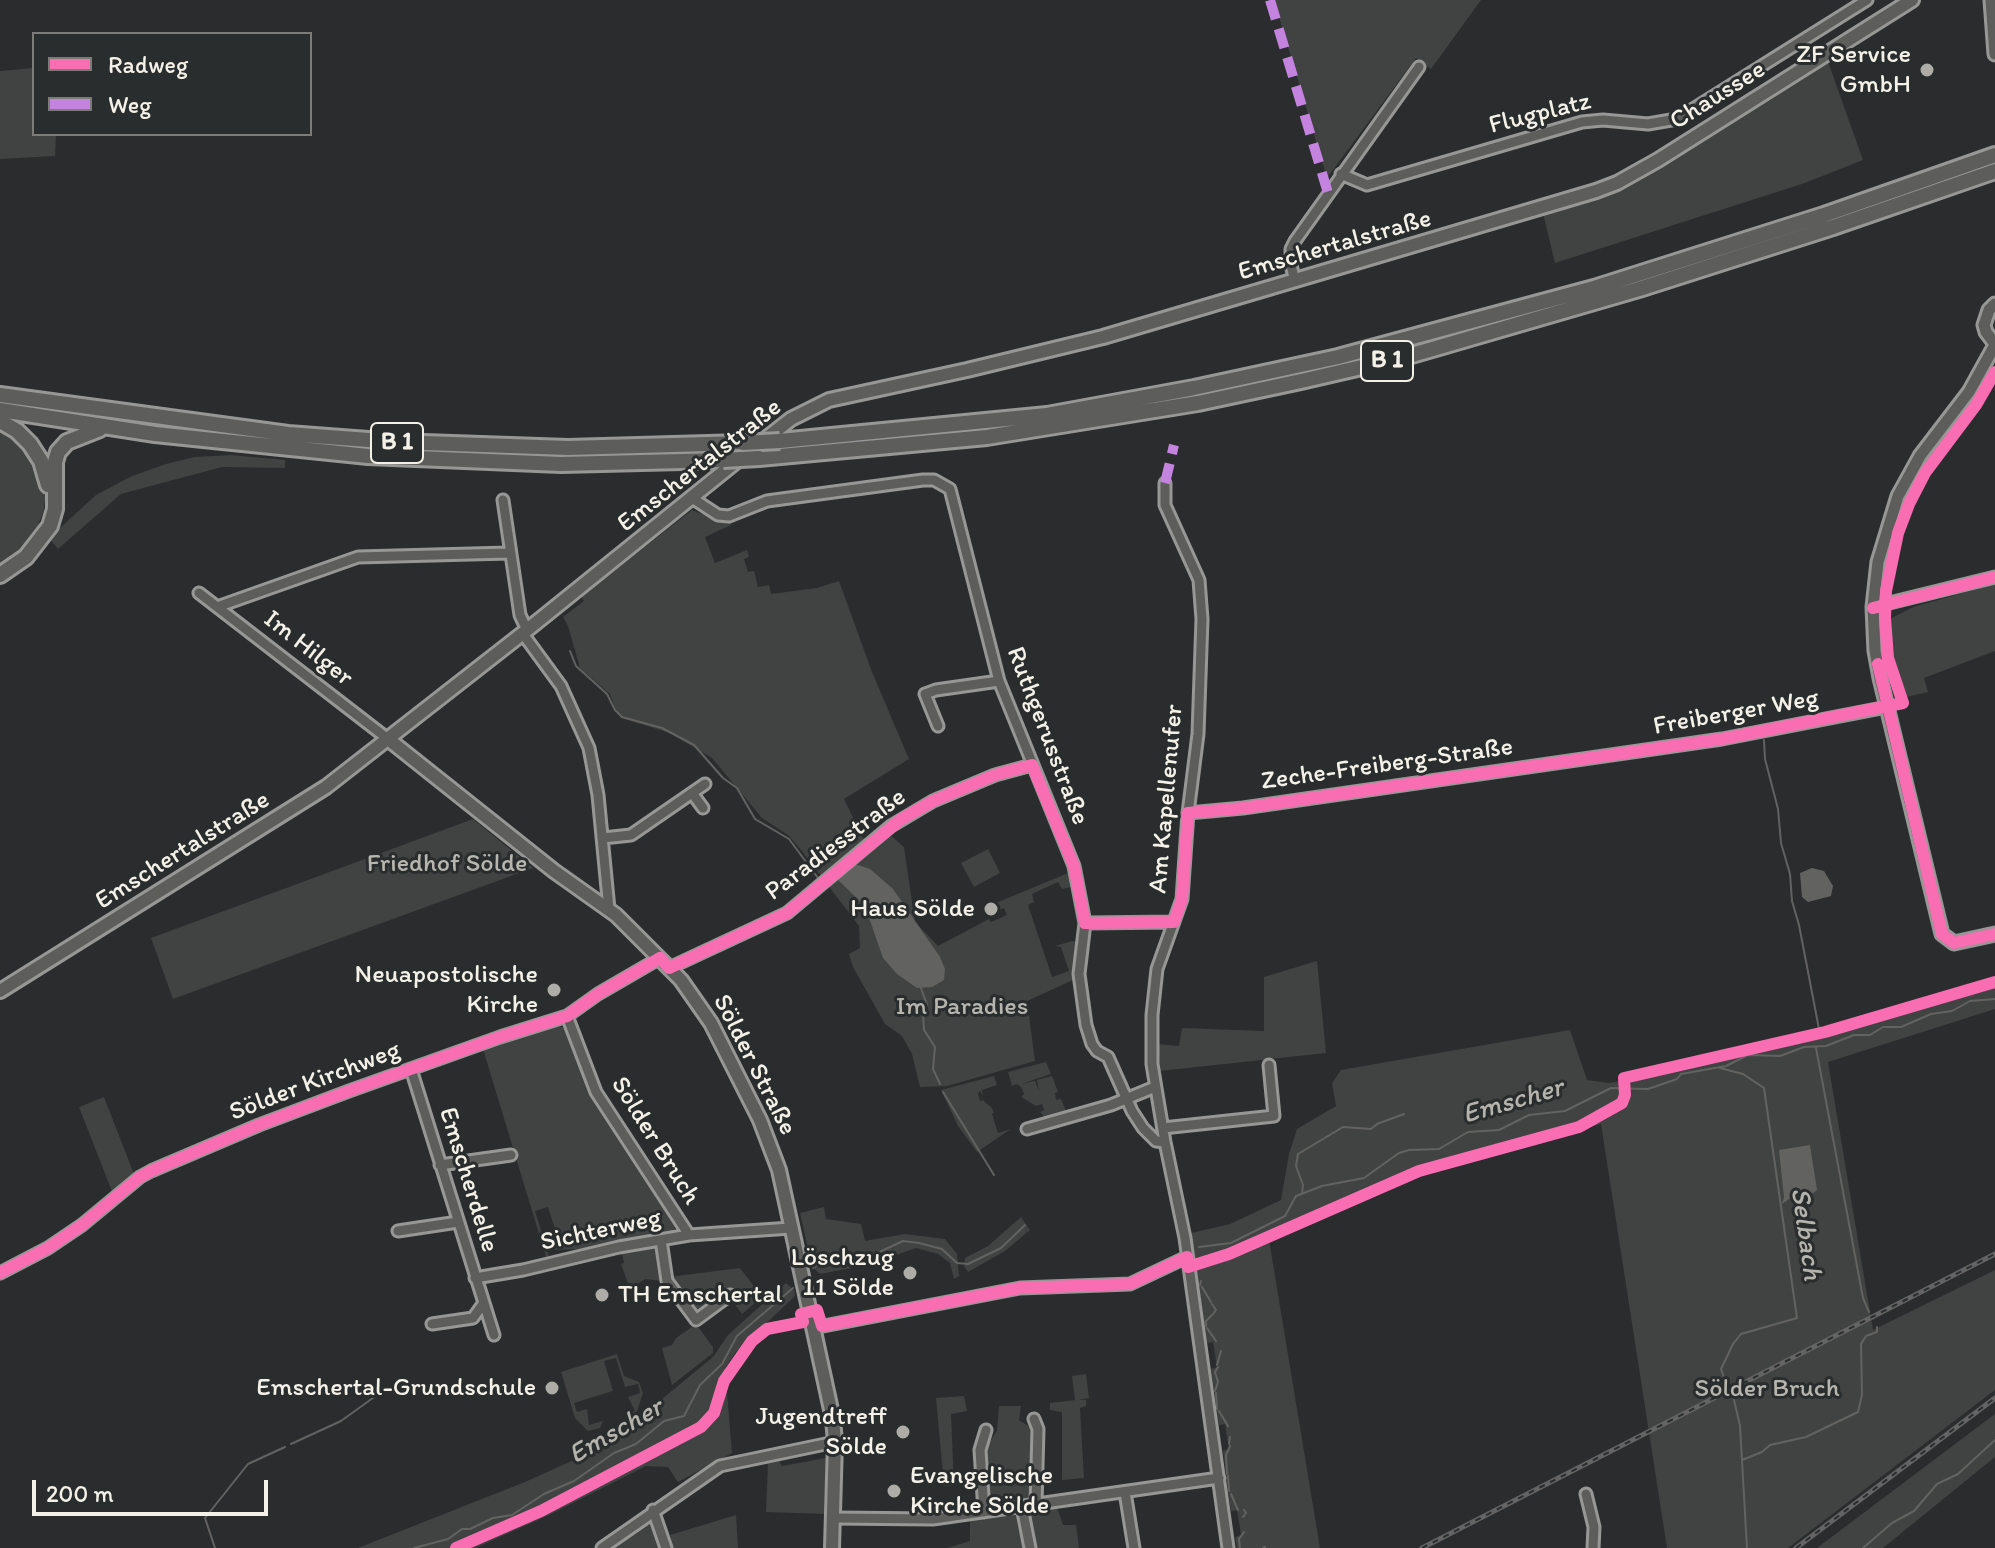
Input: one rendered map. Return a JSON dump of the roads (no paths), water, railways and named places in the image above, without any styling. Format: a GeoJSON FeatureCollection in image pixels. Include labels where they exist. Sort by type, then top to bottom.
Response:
{"type":"FeatureCollection","features":[{"type":"Feature","properties":{"kind":"highway","name":"B 1"},"geometry":{"type":"LineString","coordinates":[[0,395],[288,434],[395,442],[568,448],[780,441],[1047,415],[1338,357],[1594,288],[1824,215],[1995,155]]}},
{"type":"Feature","properties":{"kind":"highway","name":"B 1"},"geometry":{"type":"LineString","coordinates":[[0,410],[110,428],[299,450],[408,459],[561,464],[759,458],[987,437],[1198,403],[1405,357],[1653,285],[1995,171]]}},
{"type":"Feature","properties":{"kind":"highway"},"geometry":{"type":"LineString","coordinates":[[0,421],[17,431],[37,453],[49,493],[47,513],[39,533],[22,553],[0,568]]}},
{"type":"Feature","properties":{"kind":"highway"},"geometry":{"type":"LineString","coordinates":[[0,575],[26,557],[50,526],[55,509],[54,474],[58,452],[81,434],[110,428]]}},
{"type":"Feature","properties":{"kind":"main road","name":"Chaussee"},"geometry":{"type":"LineString","coordinates":[[1538,209],[1596,191],[1639,171],[1912,0]]}},
{"type":"Feature","properties":{"kind":"main road","name":"Emschertalstraße"},"geometry":{"type":"LineString","coordinates":[[0,991],[326,787],[791,419],[829,400],[1051,351],[1538,209]]}},
{"type":"Feature","properties":{"kind":"main road","name":"Sölder Straße"},"geometry":{"type":"LineString","coordinates":[[388,739],[569,882],[609,909],[665,963],[701,1007],[775,1154],[829,1399],[835,1442],[832,1548]]}},
{"type":"Feature","properties":{"kind":"street","name":"Flugplatz"},"geometry":{"type":"LineString","coordinates":[[1341,174],[1367,185],[1582,122],[1603,120],[1648,124],[1677,119],[1867,0]]}},
{"type":"Feature","properties":{"kind":"street"},"geometry":{"type":"LineString","coordinates":[[1988,3],[1995,54]]}},
{"type":"Feature","properties":{"kind":"street"},"geometry":{"type":"LineString","coordinates":[[1295,281],[1291,249],[1419,67]]}},
{"type":"Feature","properties":{"kind":"street"},"geometry":{"type":"LineString","coordinates":[[1995,304],[1989,310],[1984,325],[1995,344],[1969,392],[1920,456],[1898,496],[1878,562],[1873,607],[1875,651],[1942,934],[1949,942],[1959,943],[1995,934]]}},
{"type":"Feature","properties":{"kind":"street","name":"Ruthgerusstraße"},"geometry":{"type":"LineString","coordinates":[[692,498],[718,515],[729,516],[767,501],[923,480],[943,484],[950,489],[999,681],[1074,866],[1085,923],[1079,963],[1086,1025],[1092,1044],[1108,1057],[1143,1128],[1156,1141],[1165,1142]]}},
{"type":"Feature","properties":{"kind":"street","name":"Am Kapellenufer"},"geometry":{"type":"LineString","coordinates":[[1165,483],[1165,505],[1195,569],[1202,593],[1198,734],[1182,899],[1157,969],[1152,1041],[1155,1087],[1187,1257],[1228,1548]]}},
{"type":"Feature","properties":{"kind":"street"},"geometry":{"type":"LineString","coordinates":[[503,500],[509,553],[525,632],[561,686],[581,727],[593,765],[609,909]]}},
{"type":"Feature","properties":{"kind":"street"},"geometry":{"type":"LineString","coordinates":[[217,607],[358,557],[509,553]]}},
{"type":"Feature","properties":{"kind":"street"},"geometry":{"type":"LineString","coordinates":[[1873,607],[1995,577]]}},
{"type":"Feature","properties":{"kind":"street","name":"Im Hilger"},"geometry":{"type":"LineString","coordinates":[[199,593],[388,739]]}},
{"type":"Feature","properties":{"kind":"street"},"geometry":{"type":"LineString","coordinates":[[938,726],[925,694],[999,681]]}},
{"type":"Feature","properties":{"kind":"street","name":"Freiberger Weg"},"geometry":{"type":"LineString","coordinates":[[1592,758],[1751,734],[1887,707]]}},
{"type":"Feature","properties":{"kind":"street","name":"Zeche-Freiberg-Straße"},"geometry":{"type":"LineString","coordinates":[[1188,813],[1243,808],[1592,758]]}},
{"type":"Feature","properties":{"kind":"street","name":"Paradiesstraße"},"geometry":{"type":"LineString","coordinates":[[665,963],[787,913],[891,826],[933,801],[995,775],[1032,765]]}},
{"type":"Feature","properties":{"kind":"street"},"geometry":{"type":"LineString","coordinates":[[603,838],[631,835],[705,784]]}},
{"type":"Feature","properties":{"kind":"street"},"geometry":{"type":"LineString","coordinates":[[692,793],[703,808]]}},
{"type":"Feature","properties":{"kind":"street"},"geometry":{"type":"LineString","coordinates":[[1085,923],[1174,922]]}},
{"type":"Feature","properties":{"kind":"street","name":"Sölder Kirchweg"},"geometry":{"type":"LineString","coordinates":[[0,1273],[71,1233],[151,1171],[259,1125],[567,1016],[598,994],[665,963]]}},
{"type":"Feature","properties":{"kind":"street","name":"Sölder Bruch"},"geometry":{"type":"LineString","coordinates":[[567,1016],[596,1092],[689,1235],[791,1228]]}},
{"type":"Feature","properties":{"kind":"street"},"geometry":{"type":"LineString","coordinates":[[1269,1065],[1276,1128]]}},
{"type":"Feature","properties":{"kind":"street","name":"Emscherdelle"},"geometry":{"type":"LineString","coordinates":[[411,1069],[494,1335]]}},
{"type":"Feature","properties":{"kind":"street"},"geometry":{"type":"LineString","coordinates":[[1027,1129],[1070,1119],[1155,1087]]}},
{"type":"Feature","properties":{"kind":"street"},"geometry":{"type":"LineString","coordinates":[[1163,1128],[1274,1116]]}},
{"type":"Feature","properties":{"kind":"street"},"geometry":{"type":"LineString","coordinates":[[440,1165],[511,1155]]}},
{"type":"Feature","properties":{"kind":"street"},"geometry":{"type":"LineString","coordinates":[[398,1231],[458,1222]]}},
{"type":"Feature","properties":{"kind":"street","name":"Sichterweg"},"geometry":{"type":"LineString","coordinates":[[475,1278],[689,1235]]}},
{"type":"Feature","properties":{"kind":"street"},"geometry":{"type":"LineString","coordinates":[[661,1240],[667,1281],[696,1320],[730,1295]]}},
{"type":"Feature","properties":{"kind":"street"},"geometry":{"type":"LineString","coordinates":[[813,1328],[1020,1288],[1130,1284],[1187,1257]]}},
{"type":"Feature","properties":{"kind":"street"},"geometry":{"type":"LineString","coordinates":[[432,1324],[473,1318],[483,1304]]}},
{"type":"Feature","properties":{"kind":"street"},"geometry":{"type":"LineString","coordinates":[[1034,1419],[1038,1429],[1036,1505]]}},
{"type":"Feature","properties":{"kind":"street"},"geometry":{"type":"LineString","coordinates":[[984,1512],[980,1450],[986,1430]]}},
{"type":"Feature","properties":{"kind":"street"},"geometry":{"type":"LineString","coordinates":[[602,1548],[720,1466],[835,1442]]}},
{"type":"Feature","properties":{"kind":"street"},"geometry":{"type":"LineString","coordinates":[[834,1518],[922,1519],[1219,1478]]}},
{"type":"Feature","properties":{"kind":"street"},"geometry":{"type":"LineString","coordinates":[[1125,1492],[1134,1548]]}},
{"type":"Feature","properties":{"kind":"street"},"geometry":{"type":"LineString","coordinates":[[1586,1494],[1594,1527],[1593,1548]]}},
{"type":"Feature","properties":{"kind":"street"},"geometry":{"type":"LineString","coordinates":[[1022,1507],[1030,1548]]}},
{"type":"Feature","properties":{"kind":"street"},"geometry":{"type":"LineString","coordinates":[[653,1510],[666,1548]]}},
{"type":"Feature","properties":{"kind":"waterway"},"geometry":{"type":"LineString","coordinates":[[570,651],[576,666],[607,694],[622,717],[662,728],[694,745],[723,778],[737,788],[755,819],[789,839],[818,878]]}},
{"type":"Feature","properties":{"kind":"waterway"},"geometry":{"type":"LineString","coordinates":[[1764,740],[1765,759],[1778,809],[1781,843],[1790,874],[1792,901],[1819,1029]]}},
{"type":"Feature","properties":{"kind":"waterway"},"geometry":{"type":"LineString","coordinates":[[921,988],[927,1005],[923,1013],[924,1030],[935,1047],[933,1069],[940,1084]]}},
{"type":"Feature","properties":{"kind":"waterway","name":"Emscher"},"geometry":{"type":"LineString","coordinates":[[1199,1247],[1231,1243],[1285,1216],[1296,1196],[1322,1186],[1364,1178],[1399,1153],[1439,1149],[1468,1132],[1499,1130],[1529,1115],[1565,1111],[1611,1088],[1648,1089],[1677,1079],[1681,1074],[1726,1066],[1748,1055],[1780,1056],[1804,1047],[1826,1046],[1854,1035],[1870,1035],[1883,1027],[1901,1027],[1931,1014],[1952,1011],[1970,1001],[1995,999]]}},
{"type":"Feature","properties":{"kind":"waterway"},"geometry":{"type":"LineString","coordinates":[[1816,1048],[1863,1298],[1869,1312]]}},
{"type":"Feature","properties":{"kind":"waterway","name":"Selbach"},"geometry":{"type":"LineString","coordinates":[[1720,1068],[1743,1074],[1764,1088],[1797,1318],[1741,1334],[1721,1369],[1727,1386]]}},
{"type":"Feature","properties":{"kind":"waterway"},"geometry":{"type":"LineString","coordinates":[[943,1092],[994,1175]]}},
{"type":"Feature","properties":{"kind":"waterway"},"geometry":{"type":"LineString","coordinates":[[1302,1194],[1303,1185],[1296,1166],[1298,1154],[1343,1127],[1371,1129],[1404,1114]]}},
{"type":"Feature","properties":{"kind":"waterway","name":"Emscher"},"geometry":{"type":"LineString","coordinates":[[813,1268],[833,1254],[860,1258],[903,1241],[942,1249],[957,1263],[968,1264],[1001,1248],[1025,1225]]}},
{"type":"Feature","properties":{"kind":"waterway"},"geometry":{"type":"LineString","coordinates":[[1200,1285],[1201,1281]]}},
{"type":"Feature","properties":{"kind":"waterway"},"geometry":{"type":"LineString","coordinates":[[1202,1287],[1211,1302]]}},
{"type":"Feature","properties":{"kind":"waterway","name":"Emscher"},"geometry":{"type":"LineString","coordinates":[[414,1548],[448,1539],[462,1529],[470,1529],[493,1518],[512,1515],[544,1494],[574,1481],[614,1453],[636,1444],[664,1421],[684,1416],[700,1385],[722,1364],[737,1336],[793,1288]]}},
{"type":"Feature","properties":{"kind":"waterway"},"geometry":{"type":"LineString","coordinates":[[1212,1304],[1216,1310],[1213,1314]]}},
{"type":"Feature","properties":{"kind":"waterway"},"geometry":{"type":"LineString","coordinates":[[1206,1326],[1212,1315]]}},
{"type":"Feature","properties":{"kind":"waterway"},"geometry":{"type":"LineString","coordinates":[[1742,1460],[1770,1445],[1806,1437],[1858,1412],[1862,1395],[1861,1344],[1866,1336],[1877,1332],[1877,1327]]}},
{"type":"Feature","properties":{"kind":"waterway"},"geometry":{"type":"LineString","coordinates":[[1207,1328],[1216,1341]]}},
{"type":"Feature","properties":{"kind":"waterway"},"geometry":{"type":"LineString","coordinates":[[1217,1365],[1221,1351]]}},
{"type":"Feature","properties":{"kind":"waterway"},"geometry":{"type":"LineString","coordinates":[[1215,1391],[1218,1367]]}},
{"type":"Feature","properties":{"kind":"waterway","name":"Emscherdelle"},"geometry":{"type":"LineString","coordinates":[[291,1444],[341,1421],[384,1390]]}},
{"type":"Feature","properties":{"kind":"waterway"},"geometry":{"type":"LineString","coordinates":[[1216,1393],[1217,1409]]}},
{"type":"Feature","properties":{"kind":"waterway","name":"Selbach"},"geometry":{"type":"LineString","coordinates":[[1734,1400],[1740,1426],[1747,1548]]}},
{"type":"Feature","properties":{"kind":"waterway"},"geometry":{"type":"LineString","coordinates":[[1219,1411],[1228,1426]]}},
{"type":"Feature","properties":{"kind":"waterway"},"geometry":{"type":"LineString","coordinates":[[1229,1444],[1230,1437]]}},
{"type":"Feature","properties":{"kind":"waterway"},"geometry":{"type":"LineString","coordinates":[[1863,1548],[1892,1523],[1914,1511],[1937,1484],[1958,1474],[1995,1440]]}},
{"type":"Feature","properties":{"kind":"waterway"},"geometry":{"type":"LineString","coordinates":[[1227,1474],[1226,1455],[1230,1446]]}},
{"type":"Feature","properties":{"kind":"waterway","name":"Emscherdelle"},"geometry":{"type":"LineString","coordinates":[[215,1548],[205,1518],[248,1464],[285,1447]]}},
{"type":"Feature","properties":{"kind":"waterway"},"geometry":{"type":"LineString","coordinates":[[1228,1476],[1229,1491]]}},
{"type":"Feature","properties":{"kind":"waterway"},"geometry":{"type":"LineString","coordinates":[[1231,1494],[1238,1510]]}},
{"type":"Feature","properties":{"kind":"waterway"},"geometry":{"type":"LineString","coordinates":[[1243,1517],[1246,1513],[1244,1510]]}},
{"type":"Feature","properties":{"kind":"waterway"},"geometry":{"type":"LineString","coordinates":[[1240,1548],[1239,1539],[1244,1532]]}},
{"type":"Feature","properties":{"kind":"railway"},"geometry":{"type":"LineString","coordinates":[[1422,1548],[1995,1254]]}},
{"type":"Feature","properties":{"kind":"railway"},"geometry":{"type":"LineString","coordinates":[[1796,1548],[1995,1398]]}},
{"type":"Feature","properties":{"kind":"place","name":"ZF Service GmbH"},"geometry":{"type":"Point","coordinates":[1927,70]}},
{"type":"Feature","properties":{"kind":"place","name":"Haus Sölde"},"geometry":{"type":"Point","coordinates":[991,909]}},
{"type":"Feature","properties":{"kind":"place","name":"Neuapostolische Kirche"},"geometry":{"type":"Point","coordinates":[554,990]}},
{"type":"Feature","properties":{"kind":"place","name":"Löschzug 11 Sölde"},"geometry":{"type":"Point","coordinates":[910,1273]}},
{"type":"Feature","properties":{"kind":"place","name":"TH Emschertal"},"geometry":{"type":"Point","coordinates":[602,1295]}},
{"type":"Feature","properties":{"kind":"place","name":"Emschertal-Grundschule"},"geometry":{"type":"Point","coordinates":[552,1388]}},
{"type":"Feature","properties":{"kind":"place","name":"Jugendtreff Sölde"},"geometry":{"type":"Point","coordinates":[903,1432]}},
{"type":"Feature","properties":{"kind":"place","name":"Evangelische Kirche Sölde"},"geometry":{"type":"Point","coordinates":[894,1491]}},
{"type":"Feature","properties":{"kind":"park label","name":"Friedhof Sölde"},"geometry":{"type":"Point","coordinates":[447,864]}},
{"type":"Feature","properties":{"kind":"park label","name":"Im Paradies"},"geometry":{"type":"Point","coordinates":[962,1007]}}]}
